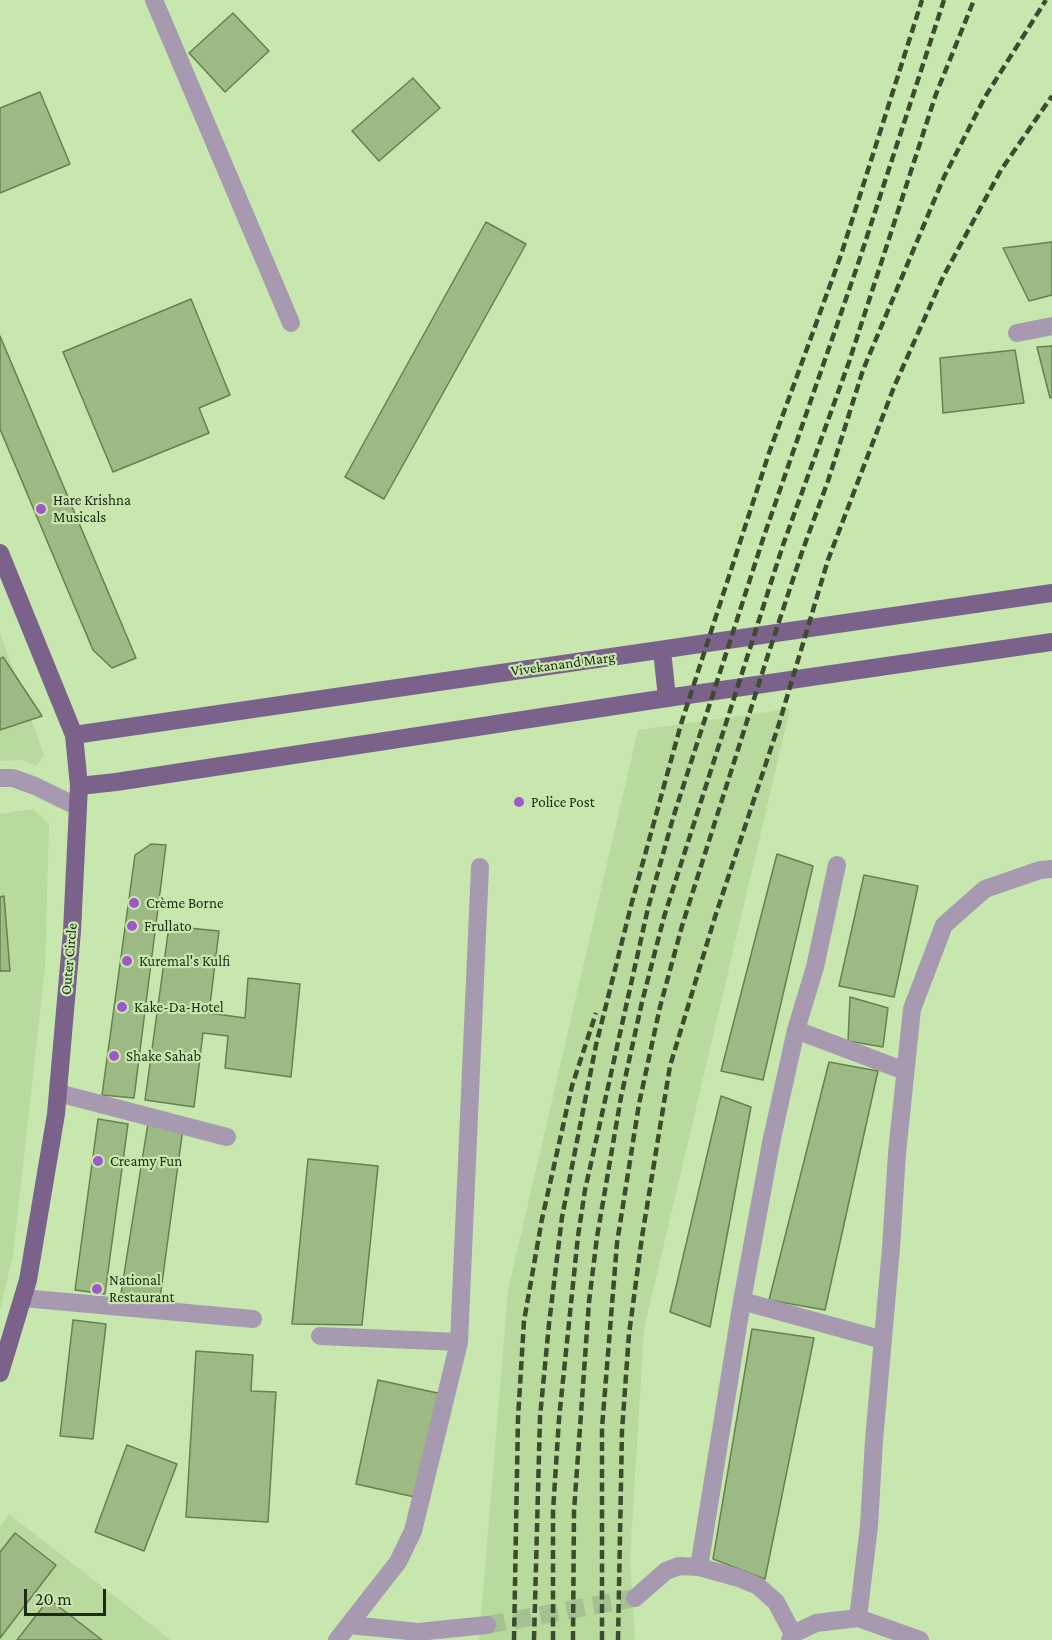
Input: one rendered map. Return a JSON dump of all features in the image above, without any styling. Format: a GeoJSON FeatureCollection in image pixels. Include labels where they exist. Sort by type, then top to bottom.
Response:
{"type":"FeatureCollection","features":[{"type":"Feature","properties":{"kind":"main road","name":"Outer Circle"},"geometry":{"type":"LineString","coordinates":[[0,552],[6,582],[74,735],[79,786],[72,931],[56,1114],[28,1280],[0,1373]]}},
{"type":"Feature","properties":{"kind":"main road","name":"Vivekanand Marg"},"geometry":{"type":"LineString","coordinates":[[74,735],[1052,593]]}},
{"type":"Feature","properties":{"kind":"main road"},"geometry":{"type":"LineString","coordinates":[[79,786],[1052,642]]}},
{"type":"Feature","properties":{"kind":"main road"},"geometry":{"type":"LineString","coordinates":[[662,650],[667,698]]}},
{"type":"Feature","properties":{"kind":"street"},"geometry":{"type":"LineString","coordinates":[[154,0],[291,323]]}},
{"type":"Feature","properties":{"kind":"street"},"geometry":{"type":"LineString","coordinates":[[1017,333],[1052,326]]}},
{"type":"Feature","properties":{"kind":"street"},"geometry":{"type":"LineString","coordinates":[[0,778],[13,778],[35,786],[78,807]]}},
{"type":"Feature","properties":{"kind":"street"},"geometry":{"type":"LineString","coordinates":[[699,1567],[742,1301],[771,1143],[796,1030],[815,966],[837,865]]}},
{"type":"Feature","properties":{"kind":"street"},"geometry":{"type":"LineString","coordinates":[[338,1640],[398,1562],[413,1531],[459,1342],[480,867]]}},
{"type":"Feature","properties":{"kind":"street"},"geometry":{"type":"LineString","coordinates":[[858,1618],[869,1526],[874,1440],[912,1008],[944,925],[985,889],[1040,870],[1052,870]]}},
{"type":"Feature","properties":{"kind":"street"},"geometry":{"type":"LineString","coordinates":[[796,1030],[905,1071]]}},
{"type":"Feature","properties":{"kind":"street"},"geometry":{"type":"LineString","coordinates":[[58,1093],[227,1137]]}},
{"type":"Feature","properties":{"kind":"street"},"geometry":{"type":"LineString","coordinates":[[23,1298],[253,1319]]}},
{"type":"Feature","properties":{"kind":"street"},"geometry":{"type":"LineString","coordinates":[[742,1301],[883,1340]]}},
{"type":"Feature","properties":{"kind":"street"},"geometry":{"type":"LineString","coordinates":[[320,1336],[459,1342]]}},
{"type":"Feature","properties":{"kind":"street"},"geometry":{"type":"LineString","coordinates":[[635,1598],[666,1571],[679,1566],[699,1567],[758,1586],[776,1602],[791,1637],[816,1623],[858,1618],[920,1640]]}},
{"type":"Feature","properties":{"kind":"street"},"geometry":{"type":"LineString","coordinates":[[350,1625],[418,1632],[487,1625]]}},
{"type":"Feature","properties":{"kind":"shaded area"},"geometry":{"type":"Polygon","coordinates":[[[0,633],[44,755],[36,766],[22,760],[0,761],[0,633]]]}},
{"type":"Feature","properties":{"kind":"shaded area"},"geometry":{"type":"Polygon","coordinates":[[[790,709],[644,1329],[630,1560],[635,1640],[479,1640],[508,1290],[638,730],[790,709]]]}},
{"type":"Feature","properties":{"kind":"shaded area"},"geometry":{"type":"Polygon","coordinates":[[[33,809],[49,824],[45,968],[13,1255],[0,1310],[0,814],[33,809]]]}},
{"type":"Feature","properties":{"kind":"shaded area"},"geometry":{"type":"Polygon","coordinates":[[[9,1514],[171,1640],[0,1640],[0,1527],[9,1514]]]}},
{"type":"Feature","properties":{"kind":"building"},"geometry":{"type":"Polygon","coordinates":[[[233,13],[269,51],[225,92],[189,53],[233,13]]]}},
{"type":"Feature","properties":{"kind":"building"},"geometry":{"type":"Polygon","coordinates":[[[413,78],[440,108],[379,161],[352,131],[413,78]]]}},
{"type":"Feature","properties":{"kind":"building"},"geometry":{"type":"Polygon","coordinates":[[[40,92],[70,164],[0,193],[0,108],[40,92]]]}},
{"type":"Feature","properties":{"kind":"building"},"geometry":{"type":"Polygon","coordinates":[[[486,222],[526,244],[384,499],[345,477],[486,222]]]}},
{"type":"Feature","properties":{"kind":"building"},"geometry":{"type":"Polygon","coordinates":[[[1052,242],[1052,295],[1029,301],[1003,248],[1052,242]]]}},
{"type":"Feature","properties":{"kind":"building"},"geometry":{"type":"Polygon","coordinates":[[[191,299],[230,395],[199,408],[209,433],[113,472],[63,352],[191,299]]]}},
{"type":"Feature","properties":{"kind":"building"},"geometry":{"type":"Polygon","coordinates":[[[0,336],[136,658],[112,668],[93,650],[0,429],[0,336]]]}},
{"type":"Feature","properties":{"kind":"building"},"geometry":{"type":"Polygon","coordinates":[[[1052,346],[1052,397],[1050,398],[1037,347],[1052,346]]]}},
{"type":"Feature","properties":{"kind":"building"},"geometry":{"type":"Polygon","coordinates":[[[1015,350],[1024,403],[943,413],[940,358],[1015,350]]]}},
{"type":"Feature","properties":{"kind":"building"},"geometry":{"type":"Polygon","coordinates":[[[3,657],[42,716],[0,730],[0,659],[3,657]]]}},
{"type":"Feature","properties":{"kind":"building"},"geometry":{"type":"Polygon","coordinates":[[[151,844],[166,845],[134,1098],[102,1095],[135,855],[151,844]]]}},
{"type":"Feature","properties":{"kind":"building"},"geometry":{"type":"Polygon","coordinates":[[[777,854],[813,866],[763,1080],[721,1071],[777,854]]]}},
{"type":"Feature","properties":{"kind":"building"},"geometry":{"type":"Polygon","coordinates":[[[864,875],[918,886],[894,997],[839,986],[864,875]]]}},
{"type":"Feature","properties":{"kind":"building"},"geometry":{"type":"Polygon","coordinates":[[[4,896],[10,971],[0,971],[0,897],[4,896]]]}},
{"type":"Feature","properties":{"kind":"building"},"geometry":{"type":"Polygon","coordinates":[[[169,926],[219,931],[209,1013],[245,1018],[248,978],[300,984],[291,1077],[225,1068],[228,1036],[203,1033],[194,1107],[145,1100],[169,926]]]}},
{"type":"Feature","properties":{"kind":"building"},"geometry":{"type":"Polygon","coordinates":[[[850,997],[888,1008],[883,1047],[848,1041],[850,997]]]}},
{"type":"Feature","properties":{"kind":"building"},"geometry":{"type":"Polygon","coordinates":[[[829,1062],[878,1071],[825,1310],[769,1300],[829,1062]]]}},
{"type":"Feature","properties":{"kind":"building"},"geometry":{"type":"Polygon","coordinates":[[[721,1096],[751,1107],[710,1327],[670,1312],[721,1096]]]}},
{"type":"Feature","properties":{"kind":"building"},"geometry":{"type":"Polygon","coordinates":[[[98,1119],[128,1124],[105,1294],[75,1290],[98,1119]]]}},
{"type":"Feature","properties":{"kind":"building"},"geometry":{"type":"Polygon","coordinates":[[[148,1123],[183,1128],[160,1298],[121,1293],[148,1123]]]}},
{"type":"Feature","properties":{"kind":"building"},"geometry":{"type":"Polygon","coordinates":[[[308,1159],[378,1166],[362,1325],[292,1324],[308,1159]]]}},
{"type":"Feature","properties":{"kind":"building"},"geometry":{"type":"Polygon","coordinates":[[[73,1320],[106,1324],[93,1439],[60,1436],[73,1320]]]}},
{"type":"Feature","properties":{"kind":"building"},"geometry":{"type":"Polygon","coordinates":[[[752,1329],[814,1338],[765,1579],[713,1559],[752,1329]]]}},
{"type":"Feature","properties":{"kind":"building"},"geometry":{"type":"Polygon","coordinates":[[[196,1351],[253,1355],[251,1391],[276,1392],[268,1522],[186,1517],[196,1351]]]}},
{"type":"Feature","properties":{"kind":"building"},"geometry":{"type":"Polygon","coordinates":[[[378,1380],[442,1394],[419,1498],[356,1484],[378,1380]]]}},
{"type":"Feature","properties":{"kind":"building"},"geometry":{"type":"Polygon","coordinates":[[[127,1445],[177,1464],[144,1551],[95,1532],[127,1445]]]}},
{"type":"Feature","properties":{"kind":"building"},"geometry":{"type":"Polygon","coordinates":[[[15,1533],[56,1565],[0,1638],[0,1552],[15,1533]]]}},
{"type":"Feature","properties":{"kind":"building"},"geometry":{"type":"Polygon","coordinates":[[[49,1599],[102,1640],[17,1640],[49,1599]]]}},
{"type":"Feature","properties":{"kind":"tunnel"},"geometry":{"type":"LineString","coordinates":[[487,1625],[635,1598]]}},
{"type":"Feature","properties":{"kind":"railway"},"geometry":{"type":"LineString","coordinates":[[534,1640],[540,1417],[549,1324],[562,1217],[596,1045],[632,902],[681,724],[769,453],[841,255],[922,0]]}},
{"type":"Feature","properties":{"kind":"railway"},"geometry":{"type":"LineString","coordinates":[[553,1640],[553,1511],[559,1419],[578,1236],[585,1190],[648,908],[673,818],[763,539],[859,261],[944,0]]}},
{"type":"Feature","properties":{"kind":"railway"},"geometry":{"type":"LineString","coordinates":[[573,1640],[574,1511],[589,1302],[597,1237],[621,1097],[642,1002],[664,917],[783,545],[849,362],[936,94],[974,0]]}},
{"type":"Feature","properties":{"kind":"railway"},"geometry":{"type":"LineString","coordinates":[[602,1640],[602,1428],[617,1243],[639,1104],[660,1007],[682,926],[767,658],[828,481],[863,370],[944,177],[985,97],[1046,0]]}},
{"type":"Feature","properties":{"kind":"railway"},"geometry":{"type":"LineString","coordinates":[[618,1640],[622,1431],[629,1334],[642,1237],[670,1066],[715,917],[778,727],[828,560],[894,387],[943,277],[1001,170],[1052,96]]}},
{"type":"Feature","properties":{"kind":"railway"},"geometry":{"type":"LineString","coordinates":[[514,1640],[518,1418],[524,1321],[542,1219],[572,1086],[596,1013]]}},
{"type":"Feature","properties":{"kind":"place","name":"Hare Krishna Musicals"},"geometry":{"type":"Point","coordinates":[41,509]}},
{"type":"Feature","properties":{"kind":"place","name":"Police Post"},"geometry":{"type":"Point","coordinates":[519,802]}},
{"type":"Feature","properties":{"kind":"place","name":"Crème Borne"},"geometry":{"type":"Point","coordinates":[134,903]}},
{"type":"Feature","properties":{"kind":"place","name":"Frullato"},"geometry":{"type":"Point","coordinates":[132,926]}},
{"type":"Feature","properties":{"kind":"place","name":"Kuremal's Kulfi"},"geometry":{"type":"Point","coordinates":[127,961]}},
{"type":"Feature","properties":{"kind":"place","name":"Kake-Da-Hotel"},"geometry":{"type":"Point","coordinates":[122,1007]}},
{"type":"Feature","properties":{"kind":"place","name":"Shake Sahab"},"geometry":{"type":"Point","coordinates":[114,1056]}},
{"type":"Feature","properties":{"kind":"place","name":"Creamy Fun"},"geometry":{"type":"Point","coordinates":[98,1161]}},
{"type":"Feature","properties":{"kind":"place","name":"National Restaurant"},"geometry":{"type":"Point","coordinates":[97,1289]}}]}
